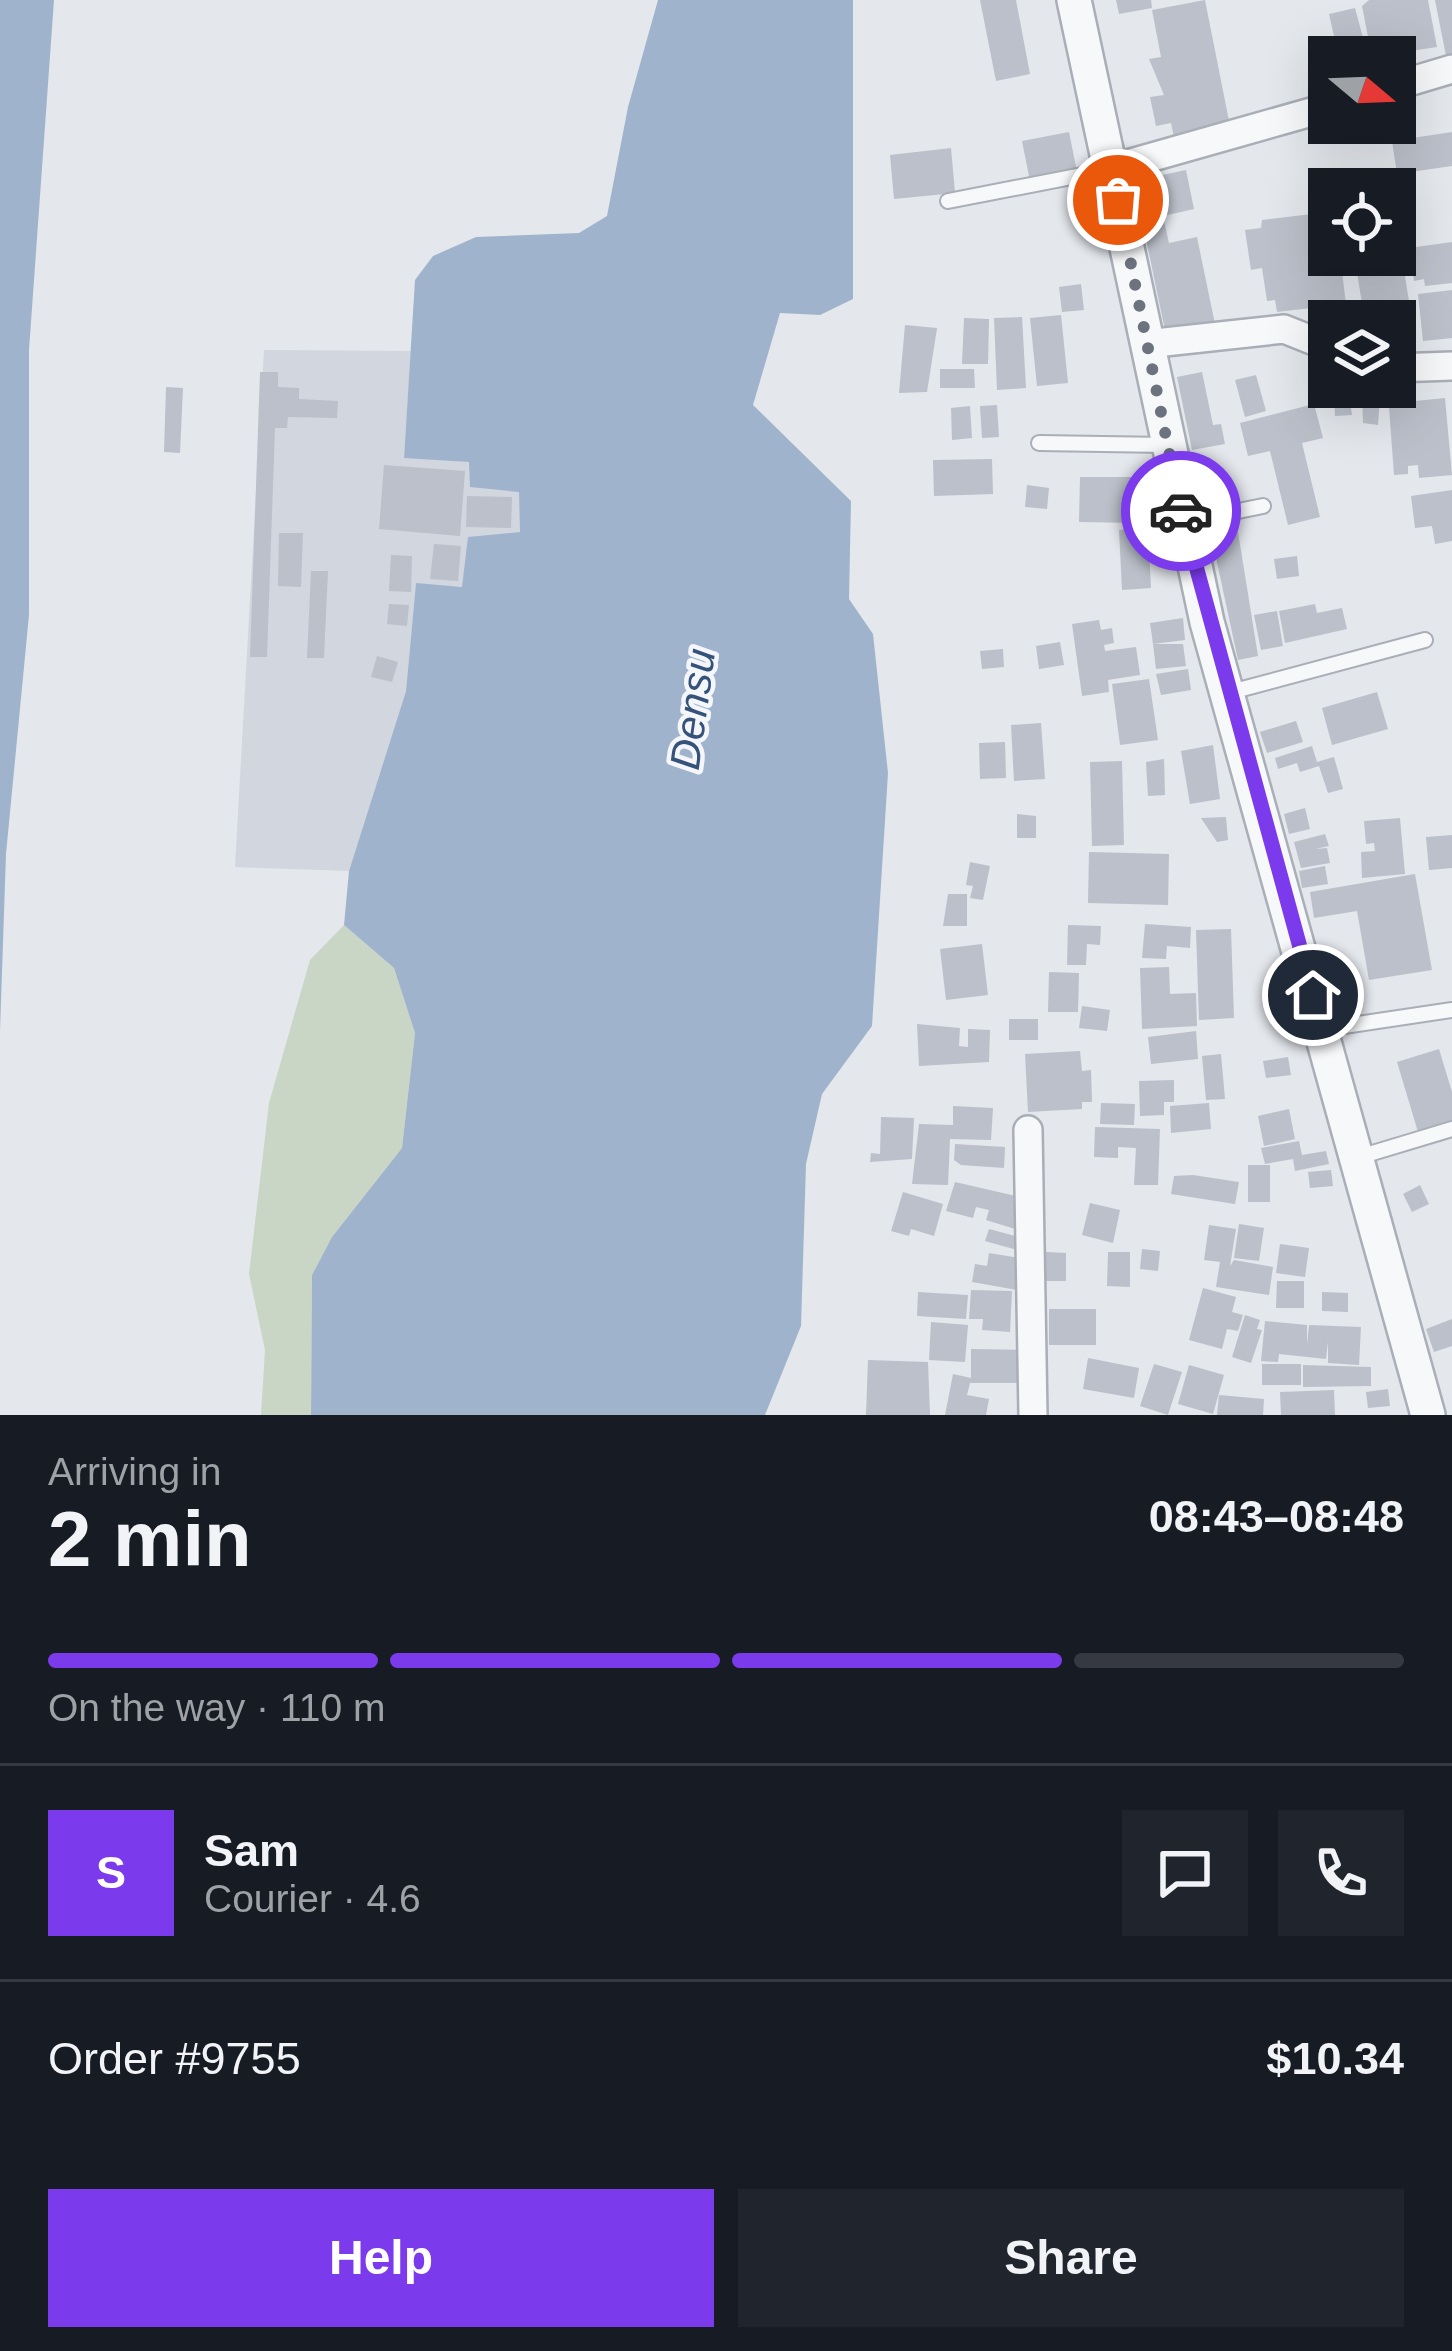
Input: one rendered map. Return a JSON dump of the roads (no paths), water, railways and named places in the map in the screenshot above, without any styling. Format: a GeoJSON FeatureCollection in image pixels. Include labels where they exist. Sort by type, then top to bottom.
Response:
{"type":"FeatureCollection","features":[{"type":"Feature","properties":{"kind":"street"},"geometry":{"type":"LineString","coordinates":[[1074,0],[1184,522],[1428,1415]]}},
{"type":"Feature","properties":{"kind":"street"},"geometry":{"type":"LineString","coordinates":[[1416,79],[1452,68]]}},
{"type":"Feature","properties":{"kind":"street"},"geometry":{"type":"LineString","coordinates":[[1110,169],[1308,113]]}},
{"type":"Feature","properties":{"kind":"street"},"geometry":{"type":"LineString","coordinates":[[1146,344],[1271,328],[1308,335]]}},
{"type":"Feature","properties":{"kind":"street"},"geometry":{"type":"LineString","coordinates":[[1416,367],[1452,366]]}},
{"type":"Feature","properties":{"kind":"street"},"geometry":{"type":"LineString","coordinates":[[1028,1130],[1033,1415]]}},
{"type":"Feature","properties":{"kind":"lane"},"geometry":{"type":"LineString","coordinates":[[948,201],[1110,169]]}},
{"type":"Feature","properties":{"kind":"lane"},"geometry":{"type":"LineString","coordinates":[[1039,443],[1166,446]]}},
{"type":"Feature","properties":{"kind":"lane"},"geometry":{"type":"LineString","coordinates":[[1184,522],[1263,506]]}},
{"type":"Feature","properties":{"kind":"lane"},"geometry":{"type":"LineString","coordinates":[[1227,693],[1425,640]]}},
{"type":"Feature","properties":{"kind":"lane"},"geometry":{"type":"LineString","coordinates":[[1324,1029],[1452,1010]]}},
{"type":"Feature","properties":{"kind":"lane"},"geometry":{"type":"LineString","coordinates":[[1358,1157],[1452,1129]]}},
{"type":"Feature","properties":{"kind":"water"},"geometry":{"type":"Polygon","coordinates":[[[0,0],[54,0],[29,350],[29,615],[6,854],[0,1031],[0,0]]]}},
{"type":"Feature","properties":{"kind":"water","name":"Densu"},"geometry":{"type":"Polygon","coordinates":[[[658,0],[853,0],[853,299],[820,315],[780,313],[753,405],[851,501],[849,599],[873,634],[888,773],[872,1026],[822,1094],[806,1164],[801,1326],[765,1415],[311,1415],[312,1275],[332,1237],[402,1148],[415,1033],[394,968],[344,925],[349,871],[406,691],[416,583],[462,587],[468,537],[520,532],[519,492],[470,487],[469,462],[404,458],[415,280],[433,256],[476,237],[579,233],[607,216],[628,107],[658,0]]]}}]}
